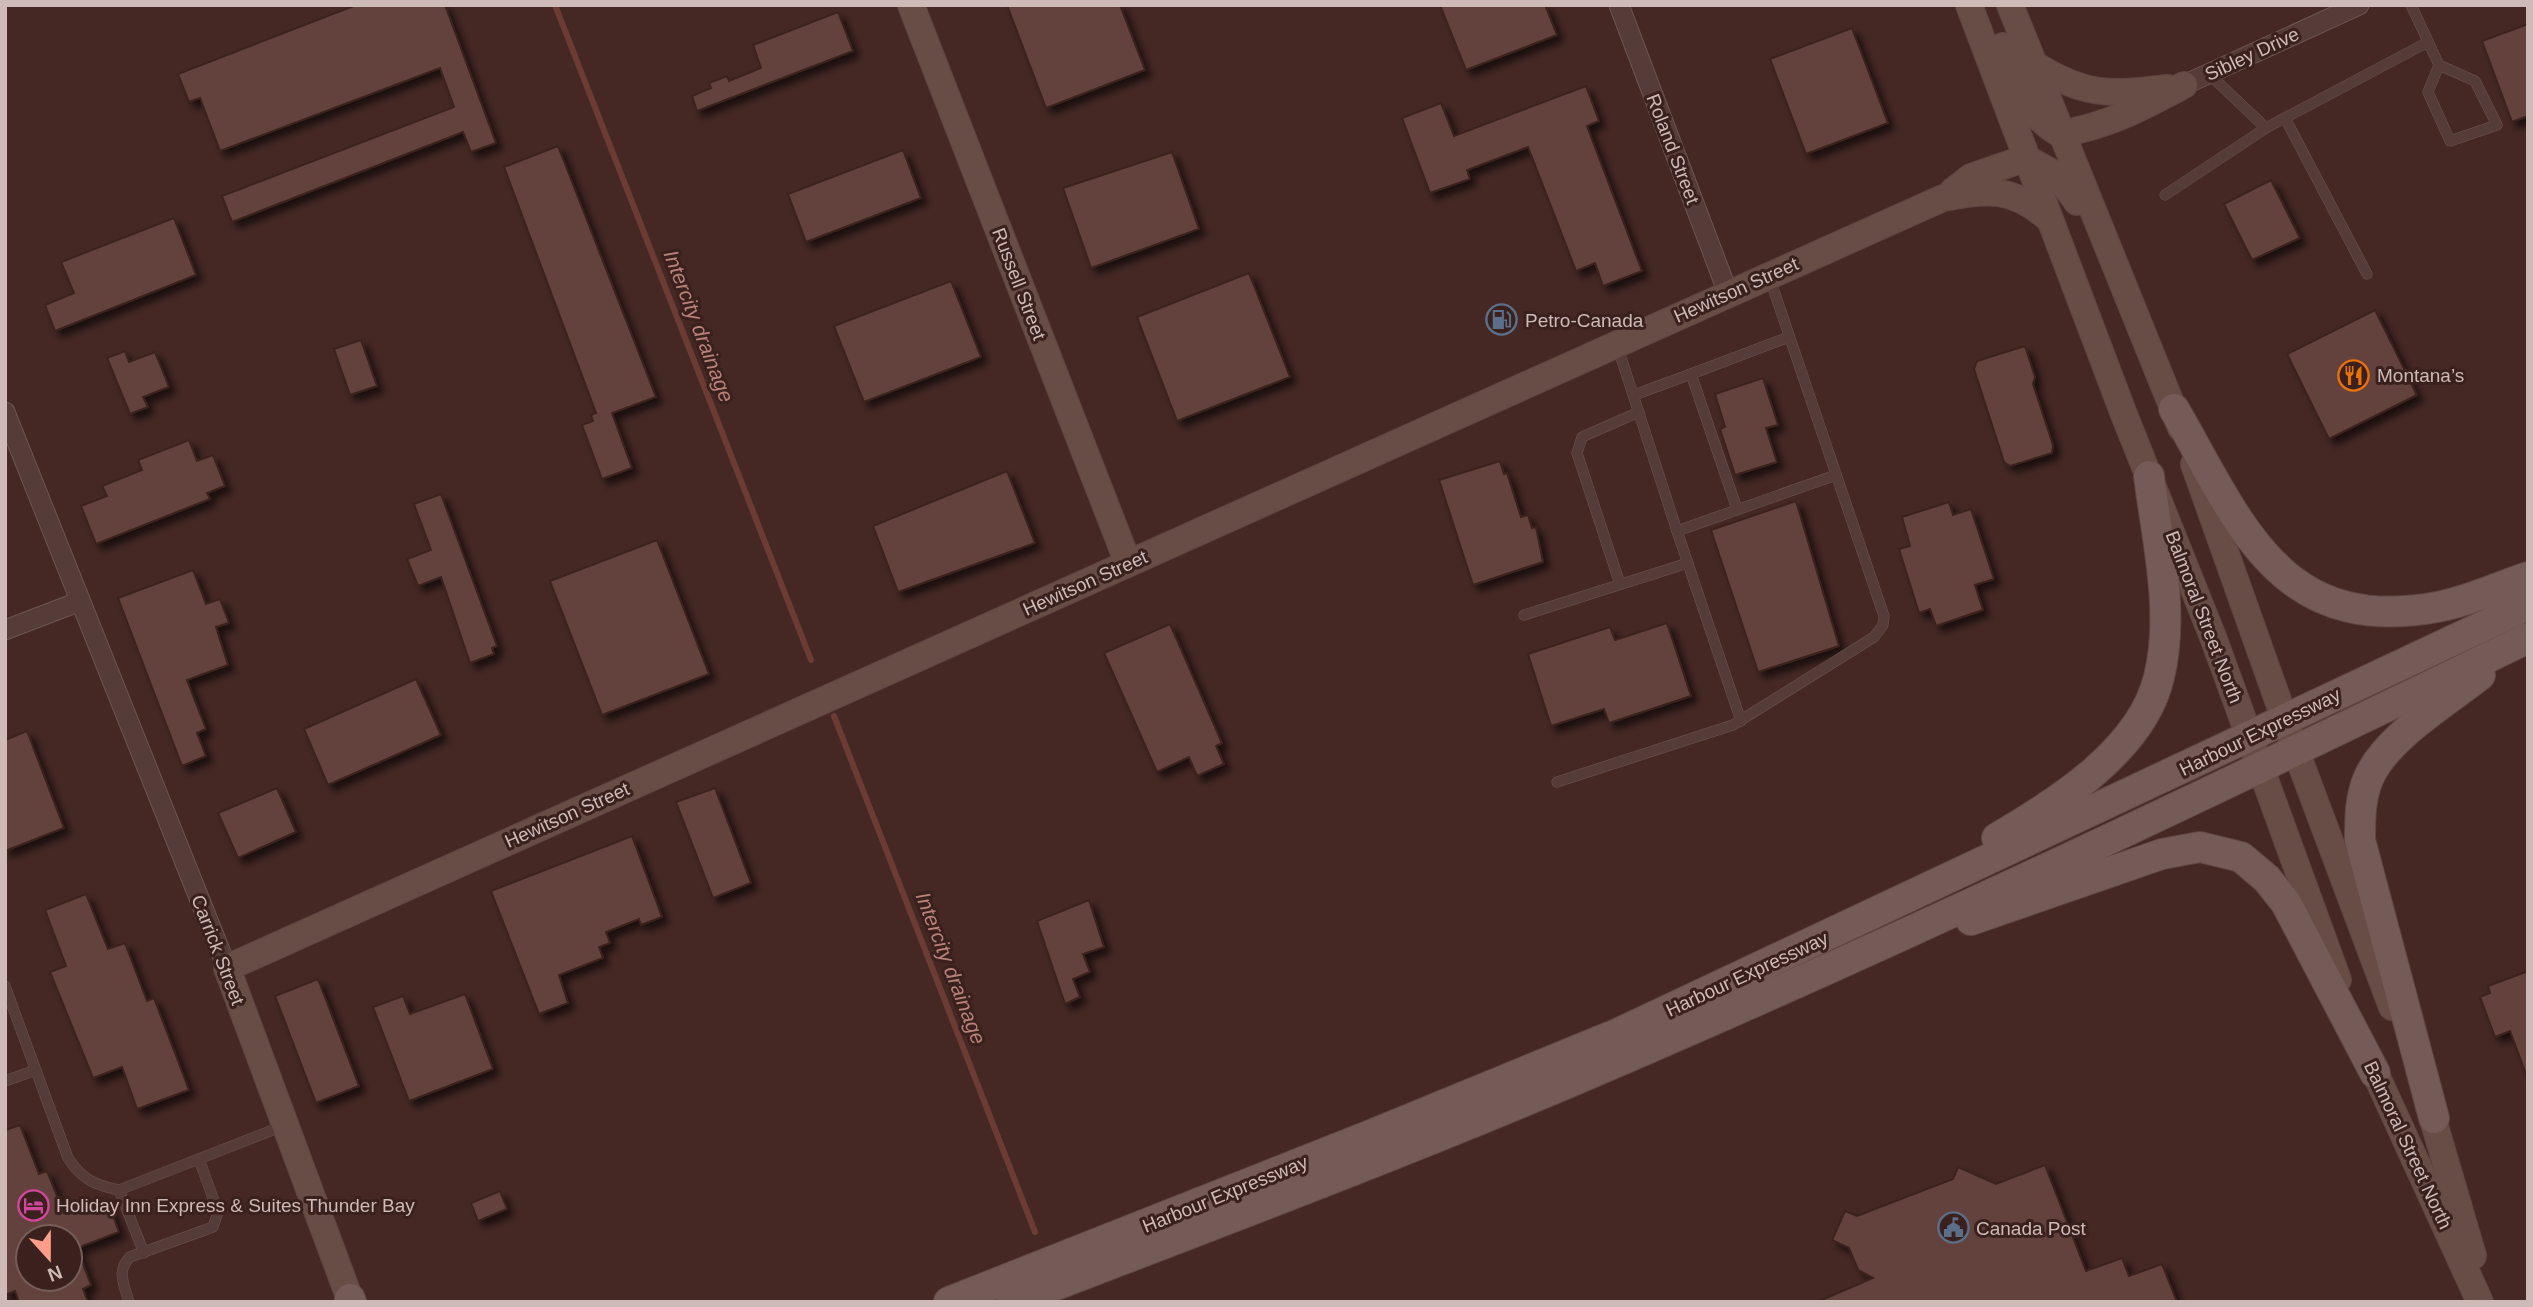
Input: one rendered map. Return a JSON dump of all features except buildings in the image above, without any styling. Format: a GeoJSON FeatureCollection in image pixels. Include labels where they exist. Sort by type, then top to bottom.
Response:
{"type":"FeatureCollection","features":[{"type":"Feature","properties":{"kind":"main road","name":"Russell Street"},"geometry":{"type":"LineString","coordinates":[[911,5],[1128,563]]}},
{"type":"Feature","properties":{"kind":"main road","name":"Balmoral Street North"},"geometry":{"type":"LineString","coordinates":[[1969,5],[2250,737],[2358,1035],[2480,1302]]}},
{"type":"Feature","properties":{"kind":"main road"},"geometry":{"type":"LineString","coordinates":[[1986,5],[2029,110],[2042,123],[2060,134],[2098,127],[2120,119],[2184,85]]}},
{"type":"Feature","properties":{"kind":"main road","name":"Balmoral Street North"},"geometry":{"type":"LineString","coordinates":[[2010,5],[2060,134],[2174,409],[2296,751],[2434,1118],[2486,1302]]}},
{"type":"Feature","properties":{"kind":"main road"},"geometry":{"type":"LineString","coordinates":[[2032,63],[2059,80],[2084,91],[2134,92],[2184,85]]}},
{"type":"Feature","properties":{"kind":"main road"},"geometry":{"type":"LineString","coordinates":[[1943,198],[1971,177],[2026,158],[2057,176],[2072,192],[2145,341]]}},
{"type":"Feature","properties":{"kind":"main road"},"geometry":{"type":"LineString","coordinates":[[1943,198],[1978,191],[2010,194],[2031,202],[2049,219]]}},
{"type":"Feature","properties":{"kind":"main road","name":"Hewitson Street"},"geometry":{"type":"LineString","coordinates":[[227,968],[1943,198]]}},
{"type":"Feature","properties":{"kind":"main road"},"geometry":{"type":"LineString","coordinates":[[2174,409],[2252,540],[2273,565],[2304,589],[2331,604],[2357,611],[2438,607],[2528,577]]}},
{"type":"Feature","properties":{"kind":"main road"},"geometry":{"type":"LineString","coordinates":[[1833,934],[2042,812],[2091,775],[2129,735],[2146,711],[2159,679],[2165,623],[2149,476]]}},
{"type":"Feature","properties":{"kind":"main road","name":"Harbour Expressway"},"geometry":{"type":"LineString","coordinates":[[938,1302],[961,1297],[1619,1033],[2528,605]]}},
{"type":"Feature","properties":{"kind":"main road"},"geometry":{"type":"LineString","coordinates":[[2434,1118],[2360,840],[2359,810],[2369,776],[2390,747],[2528,638]]}},
{"type":"Feature","properties":{"kind":"main road","name":"Harbour Expressway"},"geometry":{"type":"LineString","coordinates":[[1012,1302],[1575,1079],[1786,986],[2296,751],[2528,638]]}},
{"type":"Feature","properties":{"kind":"main road"},"geometry":{"type":"LineString","coordinates":[[1786,986],[2162,854],[2200,847],[2217,849],[2241,857],[2267,879],[2286,903],[2375,1073]]}},
{"type":"Feature","properties":{"kind":"main road","name":"Carrick Street"},"geometry":{"type":"LineString","coordinates":[[227,968],[351,1301]]}},
{"type":"Feature","properties":{"kind":"street","name":"Roland Street"},"geometry":{"type":"LineString","coordinates":[[1619,5],[1727,293]]}},
{"type":"Feature","properties":{"kind":"street","name":"Sibley Drive"},"geometry":{"type":"LineString","coordinates":[[2184,85],[2359,5]]}},
{"type":"Feature","properties":{"kind":"street","name":"Carrick Street"},"geometry":{"type":"LineString","coordinates":[[5,412],[78,602],[227,968]]}},
{"type":"Feature","properties":{"kind":"street"},"geometry":{"type":"LineString","coordinates":[[5,630],[78,602]]}},
{"type":"Feature","properties":{"kind":"lane"},"geometry":{"type":"LineString","coordinates":[[2411,5],[2439,65],[2475,81],[2497,125],[2450,141],[2428,92],[2439,65]]}},
{"type":"Feature","properties":{"kind":"lane"},"geometry":{"type":"LineString","coordinates":[[2165,195],[2266,128],[2428,42]]}},
{"type":"Feature","properties":{"kind":"lane"},"geometry":{"type":"LineString","coordinates":[[2209,74],[2266,128]]}},
{"type":"Feature","properties":{"kind":"lane"},"geometry":{"type":"LineString","coordinates":[[2286,118],[2367,274]]}},
{"type":"Feature","properties":{"kind":"lane"},"geometry":{"type":"LineString","coordinates":[[1557,782],[1741,721],[1874,637],[1883,625],[1884,616],[1769,275]]}},
{"type":"Feature","properties":{"kind":"lane"},"geometry":{"type":"LineString","coordinates":[[1633,395],[1789,337]]}},
{"type":"Feature","properties":{"kind":"lane"},"geometry":{"type":"LineString","coordinates":[[1616,343],[1741,721]]}},
{"type":"Feature","properties":{"kind":"lane"},"geometry":{"type":"LineString","coordinates":[[1691,374],[1737,509]]}},
{"type":"Feature","properties":{"kind":"lane"},"geometry":{"type":"LineString","coordinates":[[1620,584],[1577,453],[1577,443],[1582,437],[1639,412]]}},
{"type":"Feature","properties":{"kind":"lane"},"geometry":{"type":"LineString","coordinates":[[1677,531],[1836,475]]}},
{"type":"Feature","properties":{"kind":"lane"},"geometry":{"type":"LineString","coordinates":[[1524,615],[1688,563]]}},
{"type":"Feature","properties":{"kind":"lane"},"geometry":{"type":"LineString","coordinates":[[5,986],[68,1158],[79,1174],[94,1185],[119,1190],[284,1126]]}},
{"type":"Feature","properties":{"kind":"lane"},"geometry":{"type":"LineString","coordinates":[[5,1081],[36,1070]]}},
{"type":"Feature","properties":{"kind":"lane"},"geometry":{"type":"LineString","coordinates":[[129,1302],[121,1274],[122,1265],[130,1257],[213,1227],[217,1222],[218,1212],[199,1158]]}},
{"type":"Feature","properties":{"kind":"lane"},"geometry":{"type":"LineString","coordinates":[[119,1190],[144,1253]]}},
{"type":"Feature","properties":{"kind":"waterway","name":"Intercity drainage"},"geometry":{"type":"LineString","coordinates":[[555,5],[811,660]]}},
{"type":"Feature","properties":{"kind":"waterway","name":"Intercity drainage"},"geometry":{"type":"LineString","coordinates":[[834,716],[1035,1232]]}},
{"type":"Feature","properties":{"kind":"place","name":"Petro-Canada"},"geometry":{"type":"Point","coordinates":[1502,320]}},
{"type":"Feature","properties":{"kind":"place","name":"Montana’s"},"geometry":{"type":"Point","coordinates":[2354,375]}},
{"type":"Feature","properties":{"kind":"place","name":"Holiday Inn Express & Suites Thunder Bay"},"geometry":{"type":"Point","coordinates":[33,1205]}},
{"type":"Feature","properties":{"kind":"place","name":"Canada Post"},"geometry":{"type":"Point","coordinates":[1953,1228]}}]}
